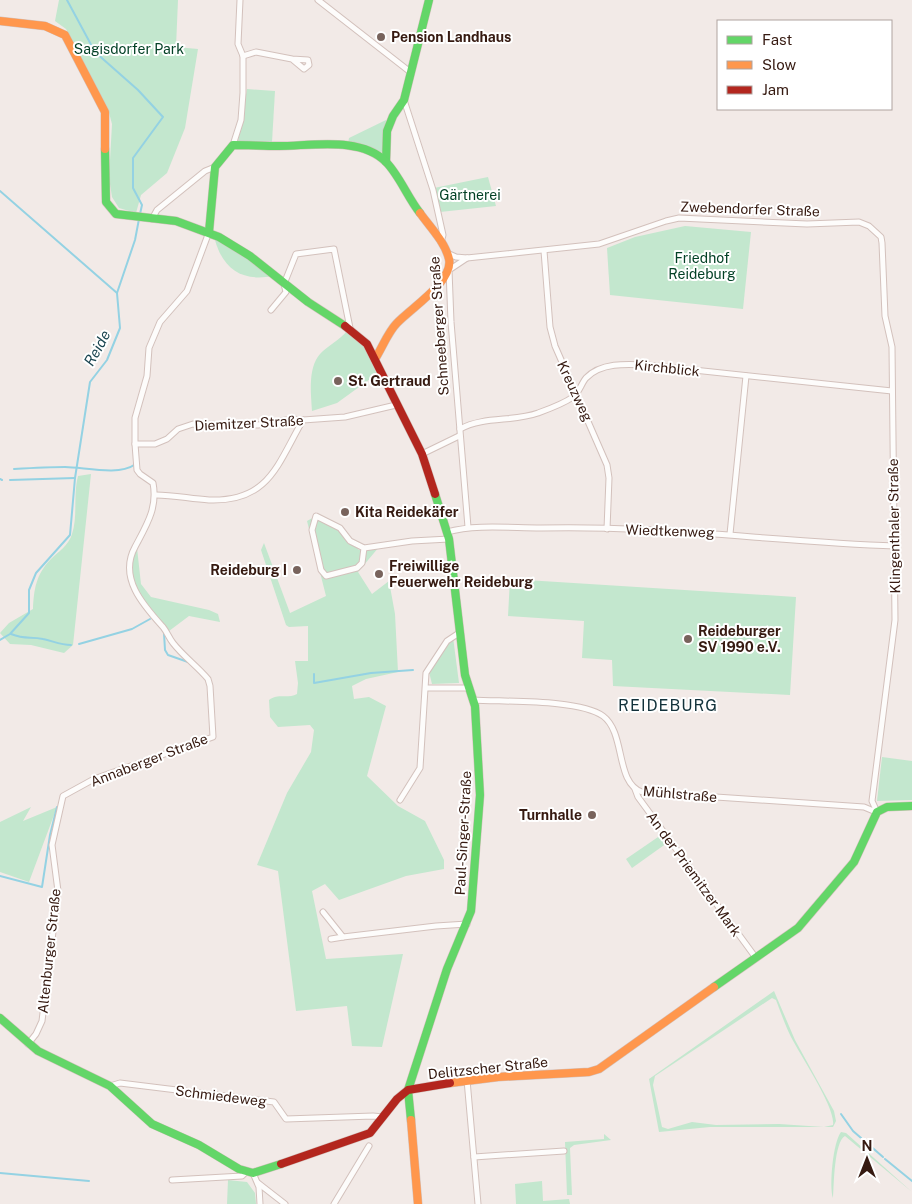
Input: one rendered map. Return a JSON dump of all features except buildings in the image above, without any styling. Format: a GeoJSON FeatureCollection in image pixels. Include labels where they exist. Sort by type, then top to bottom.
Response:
{"type":"FeatureCollection","features":[{"type":"Feature","properties":{"kind":"street"},"geometry":{"type":"LineString","coordinates":[[144,218],[157,210],[205,171],[215,167],[233,145],[241,120],[243,56],[238,44],[240,0]]}},
{"type":"Feature","properties":{"kind":"street"},"geometry":{"type":"LineString","coordinates":[[318,0],[409,71]]}},
{"type":"Feature","properties":{"kind":"street","name":"Schneeberger Straße"},"geometry":{"type":"LineString","coordinates":[[386,162],[387,130],[393,116],[404,100],[409,71],[429,0]]}},
{"type":"Feature","properties":{"kind":"street","name":"Paul-Singer-Straße"},"geometry":{"type":"LineString","coordinates":[[0,21],[46,26],[65,35],[105,112],[104,193],[106,202],[116,214],[183,223],[209,232],[247,252],[284,284],[324,314],[350,328],[367,344],[422,454],[452,554],[460,633],[468,688],[473,700],[480,794],[474,887],[468,924],[447,969],[408,1090]]}},
{"type":"Feature","properties":{"kind":"street"},"geometry":{"type":"LineString","coordinates":[[243,56],[256,52],[292,59]]}},
{"type":"Feature","properties":{"kind":"street","name":"Schneeberger Straße"},"geometry":{"type":"LineString","coordinates":[[404,100],[433,190],[443,235],[441,242],[447,253],[450,322],[468,527]]}},
{"type":"Feature","properties":{"kind":"street"},"geometry":{"type":"LineString","coordinates":[[233,145],[280,146],[321,143],[358,148],[386,162],[412,203],[441,242]]}},
{"type":"Feature","properties":{"kind":"street"},"geometry":{"type":"LineString","coordinates":[[209,232],[215,167]]}},
{"type":"Feature","properties":{"kind":"street","name":"Zwebendorfer Straße"},"geometry":{"type":"LineString","coordinates":[[447,253],[456,257],[468,258],[599,244],[654,224],[679,218],[807,224],[859,222],[869,226],[881,237]]}},
{"type":"Feature","properties":{"kind":"street","name":"Annaberger Straße"},"geometry":{"type":"LineString","coordinates":[[63,796],[94,779],[213,737],[208,679],[173,643],[166,630],[141,603],[132,582],[131,555],[149,522],[156,495],[153,483],[137,470],[135,444],[135,418],[147,376],[149,348],[160,322],[187,291],[209,232]]}},
{"type":"Feature","properties":{"kind":"street","name":"Klingenthaler Straße"},"geometry":{"type":"LineString","coordinates":[[870,806],[895,620],[892,347],[885,316],[884,257],[881,237]]}},
{"type":"Feature","properties":{"kind":"street"},"geometry":{"type":"LineString","coordinates":[[271,310],[286,292],[284,284],[296,254],[334,249],[350,328]]}},
{"type":"Feature","properties":{"kind":"street","name":"Kreuzweg"},"geometry":{"type":"LineString","coordinates":[[544,250],[552,333],[561,363],[607,464],[609,478],[607,529]]}},
{"type":"Feature","properties":{"kind":"street","name":"Zwebendorfer Straße"},"geometry":{"type":"LineString","coordinates":[[375,359],[396,324],[432,291],[449,270],[468,258]]}},
{"type":"Feature","properties":{"kind":"street","name":"Kirchblick"},"geometry":{"type":"LineString","coordinates":[[460,429],[474,423],[530,416],[576,394],[587,377],[617,364],[648,365],[892,391]]}},
{"type":"Feature","properties":{"kind":"street"},"geometry":{"type":"LineString","coordinates":[[730,534],[746,376]]}},
{"type":"Feature","properties":{"kind":"street","name":"Diemitzer Straße"},"geometry":{"type":"LineString","coordinates":[[135,444],[155,444],[167,439],[178,429],[193,424],[258,425],[292,419],[345,417],[396,405]]}},
{"type":"Feature","properties":{"kind":"street"},"geometry":{"type":"LineString","coordinates":[[156,495],[208,500],[232,499],[251,494],[268,481],[302,420]]}},
{"type":"Feature","properties":{"kind":"street"},"geometry":{"type":"LineString","coordinates":[[422,454],[459,436]]}},
{"type":"Feature","properties":{"kind":"street"},"geometry":{"type":"LineString","coordinates":[[153,483],[165,495]]}},
{"type":"Feature","properties":{"kind":"street"},"geometry":{"type":"LineString","coordinates":[[364,548],[360,566],[326,576],[321,570],[312,530],[316,516],[340,528],[350,541],[364,548],[448,536]]}},
{"type":"Feature","properties":{"kind":"street","name":"Wiedtkenweg"},"geometry":{"type":"LineString","coordinates":[[448,536],[468,527],[607,529],[730,534],[894,546]]}},
{"type":"Feature","properties":{"kind":"street"},"geometry":{"type":"LineString","coordinates":[[400,800],[420,768],[426,673],[447,641],[460,633]]}},
{"type":"Feature","properties":{"kind":"street"},"geometry":{"type":"LineString","coordinates":[[426,688],[468,688]]}},
{"type":"Feature","properties":{"kind":"street","name":"Mühlstraße"},"geometry":{"type":"LineString","coordinates":[[473,700],[571,706],[597,713],[612,727],[629,782],[636,789],[870,806],[877,812]]}},
{"type":"Feature","properties":{"kind":"street","name":"An der Priemitzer Mark"},"geometry":{"type":"LineString","coordinates":[[636,789],[638,797],[756,958]]}},
{"type":"Feature","properties":{"kind":"street","name":"Altenburger Straße"},"geometry":{"type":"LineString","coordinates":[[28,1044],[36,1034],[42,1020],[58,890],[52,845],[63,796]]}},
{"type":"Feature","properties":{"kind":"street"},"geometry":{"type":"LineString","coordinates":[[877,812],[887,807],[912,806]]}},
{"type":"Feature","properties":{"kind":"street","name":"Delitzscher Straße"},"geometry":{"type":"LineString","coordinates":[[408,1090],[467,1080],[596,1071],[803,923],[860,852],[877,812]]}},
{"type":"Feature","properties":{"kind":"street"},"geometry":{"type":"LineString","coordinates":[[323,912],[343,937]]}},
{"type":"Feature","properties":{"kind":"street"},"geometry":{"type":"LineString","coordinates":[[331,939],[468,924]]}},
{"type":"Feature","properties":{"kind":"street"},"geometry":{"type":"LineString","coordinates":[[0,1018],[28,1044],[56,1062],[110,1086],[152,1124],[200,1145],[230,1165],[250,1172],[258,1183],[285,1204]]}},
{"type":"Feature","properties":{"kind":"street"},"geometry":{"type":"LineString","coordinates":[[467,1080],[478,1204]]}},
{"type":"Feature","properties":{"kind":"street","name":"Schmiedeweg"},"geometry":{"type":"LineString","coordinates":[[110,1086],[120,1083],[274,1102],[286,1119],[383,1117]]}},
{"type":"Feature","properties":{"kind":"street"},"geometry":{"type":"LineString","coordinates":[[172,1180],[242,1176],[364,1136],[375,1130],[393,1103],[408,1090]]}},
{"type":"Feature","properties":{"kind":"street"},"geometry":{"type":"LineString","coordinates":[[408,1090],[418,1204]]}},
{"type":"Feature","properties":{"kind":"street"},"geometry":{"type":"LineString","coordinates":[[334,1204],[369,1146]]}},
{"type":"Feature","properties":{"kind":"street"},"geometry":{"type":"LineString","coordinates":[[474,1157],[564,1150]]}},
{"type":"Feature","properties":{"kind":"street"},"geometry":{"type":"LineString","coordinates":[[258,1183],[260,1204]]}},
{"type":"Feature","properties":{"kind":"green space","name":"Sagisdorfer Park"},"geometry":{"type":"Polygon","coordinates":[[[59,0],[178,0],[176,47],[198,49],[185,128],[167,173],[141,195],[136,213],[119,208],[112,197],[109,178],[112,124],[108,109],[66,29],[55,21],[59,0]]]}},
{"type":"Feature","properties":{"kind":"green space"},"geometry":{"type":"Polygon","coordinates":[[[247,89],[275,91],[272,142],[238,141],[247,89]]]}},
{"type":"Feature","properties":{"kind":"green space"},"geometry":{"type":"Polygon","coordinates":[[[386,120],[384,150],[381,152],[348,143],[349,138],[386,120]]]}},
{"type":"Feature","properties":{"kind":"green space","name":"Gärtnerei"},"geometry":{"type":"Polygon","coordinates":[[[488,177],[496,206],[440,212],[434,188],[488,177]]]}},
{"type":"Feature","properties":{"kind":"green space","name":"Friedhof Reideburg"},"geometry":{"type":"Polygon","coordinates":[[[685,226],[751,232],[743,309],[610,295],[607,248],[635,237],[685,226]]]}},
{"type":"Feature","properties":{"kind":"green space"},"geometry":{"type":"Polygon","coordinates":[[[220,238],[273,276],[252,277],[235,271],[223,259],[215,240],[220,238]]]}},
{"type":"Feature","properties":{"kind":"green space"},"geometry":{"type":"Polygon","coordinates":[[[347,331],[363,345],[377,374],[337,403],[312,411],[311,379],[314,364],[323,351],[347,331]]]}},
{"type":"Feature","properties":{"kind":"green space"},"geometry":{"type":"Polygon","coordinates":[[[91,474],[73,645],[64,653],[31,645],[10,644],[0,633],[9,623],[33,609],[35,589],[42,571],[71,538],[75,520],[78,476],[91,474]]]}},
{"type":"Feature","properties":{"kind":"green space"},"geometry":{"type":"Polygon","coordinates":[[[316,516],[340,528],[359,550],[379,547],[358,572],[372,594],[389,581],[395,614],[398,672],[366,679],[352,686],[354,699],[369,697],[386,706],[367,776],[398,806],[425,821],[444,860],[444,869],[406,876],[339,900],[325,884],[312,891],[326,959],[403,954],[382,1047],[352,1046],[347,1006],[296,1011],[278,871],[257,865],[287,793],[311,752],[314,730],[310,725],[278,727],[270,717],[269,700],[297,694],[298,683],[295,661],[308,661],[308,626],[289,627],[286,625],[261,550],[264,543],[290,613],[326,596],[307,521],[316,516]]]}},
{"type":"Feature","properties":{"kind":"green space"},"geometry":{"type":"Polygon","coordinates":[[[137,548],[141,584],[151,597],[209,610],[218,614],[220,622],[189,616],[169,631],[146,604],[134,582],[131,571],[132,559],[137,548]]]}},
{"type":"Feature","properties":{"kind":"green space","name":"Reideburger SV 1990 e.V."},"geometry":{"type":"Polygon","coordinates":[[[510,579],[796,597],[790,695],[613,686],[612,660],[582,658],[584,621],[508,616],[510,579]]]}},
{"type":"Feature","properties":{"kind":"green space"},"geometry":{"type":"Polygon","coordinates":[[[453,637],[459,683],[432,684],[429,672],[439,654],[453,637]]]}},
{"type":"Feature","properties":{"kind":"green space"},"geometry":{"type":"Polygon","coordinates":[[[882,757],[912,761],[912,800],[877,801],[882,757]]]}},
{"type":"Feature","properties":{"kind":"green space"},"geometry":{"type":"Polygon","coordinates":[[[31,807],[23,821],[57,807],[29,882],[0,872],[0,822],[31,807]]]}},
{"type":"Feature","properties":{"kind":"green space"},"geometry":{"type":"Polygon","coordinates":[[[661,835],[667,843],[632,868],[626,859],[661,835]]]}},
{"type":"Feature","properties":{"kind":"green space"},"geometry":{"type":"Polygon","coordinates":[[[774,991],[795,1040],[834,1111],[836,1121],[833,1127],[824,1127],[710,1127],[659,1132],[649,1079],[774,991]],[[772,998],[655,1076],[653,1085],[662,1127],[668,1129],[692,1122],[716,1125],[779,1124],[824,1127],[833,1125],[829,1107],[823,1094],[791,1037],[776,1000],[772,998]]]}},
{"type":"Feature","properties":{"kind":"green space"},"geometry":{"type":"Polygon","coordinates":[[[841,1132],[846,1133],[912,1192],[845,1136],[841,1140],[837,1155],[833,1198],[831,1184],[832,1164],[838,1137],[841,1132]]]}},
{"type":"Feature","properties":{"kind":"green space"},"geometry":{"type":"Polygon","coordinates":[[[604,1134],[611,1140],[574,1145],[570,1148],[572,1195],[567,1195],[565,1142],[604,1139],[604,1134]]]}},
{"type":"Feature","properties":{"kind":"green space"},"geometry":{"type":"Polygon","coordinates":[[[228,1180],[247,1182],[255,1193],[256,1204],[227,1204],[228,1180]]]}},
{"type":"Feature","properties":{"kind":"green space"},"geometry":{"type":"Polygon","coordinates":[[[542,1181],[543,1201],[569,1199],[570,1204],[516,1204],[515,1184],[542,1181]]]}},
{"type":"Feature","properties":{"kind":"waterway","name":"Reide"},"geometry":{"type":"LineString","coordinates":[[67,0],[95,52],[138,90],[163,117],[133,158],[133,188],[142,205],[140,214]]}},
{"type":"Feature","properties":{"kind":"waterway"},"geometry":{"type":"LineString","coordinates":[[0,191],[117,293]]}},
{"type":"Feature","properties":{"kind":"waterway","name":"Reide"},"geometry":{"type":"LineString","coordinates":[[0,640],[10,634],[29,613],[29,590],[36,573],[70,535],[75,478],[90,382],[107,360],[120,328],[117,293],[135,240],[139,219]]}},
{"type":"Feature","properties":{"kind":"waterway","name":"Reide"},"geometry":{"type":"LineString","coordinates":[[14,469],[65,467],[119,470],[134,465],[134,461]]}},
{"type":"Feature","properties":{"kind":"waterway"},"geometry":{"type":"LineString","coordinates":[[10,480],[75,478]]}},
{"type":"Feature","properties":{"kind":"waterway"},"geometry":{"type":"LineString","coordinates":[[79,644],[132,629],[150,619]]}},
{"type":"Feature","properties":{"kind":"waterway"},"geometry":{"type":"LineString","coordinates":[[164,633],[165,650],[168,655],[188,662]]}},
{"type":"Feature","properties":{"kind":"waterway"},"geometry":{"type":"LineString","coordinates":[[11,634],[71,645]]}},
{"type":"Feature","properties":{"kind":"waterway"},"geometry":{"type":"LineString","coordinates":[[314,674],[314,683],[371,673],[413,670]]}},
{"type":"Feature","properties":{"kind":"waterway"},"geometry":{"type":"LineString","coordinates":[[0,876],[42,887],[50,835],[57,807]]}},
{"type":"Feature","properties":{"kind":"waterway"},"geometry":{"type":"LineString","coordinates":[[841,1114],[853,1131],[883,1157]]}},
{"type":"Feature","properties":{"kind":"waterway"},"geometry":{"type":"LineString","coordinates":[[885,1159],[912,1181]]}},
{"type":"Feature","properties":{"kind":"waterway"},"geometry":{"type":"LineString","coordinates":[[0,1173],[89,1181]]}},
{"type":"Feature","properties":{"kind":"traffic: fast"},"geometry":{"type":"LineString","coordinates":[[386,162],[387,131],[393,116],[404,100],[429,0]]}},
{"type":"Feature","properties":{"kind":"traffic: fast"},"geometry":{"type":"LineString","coordinates":[[209,232],[215,167],[233,145],[335,144],[363,149],[376,154],[391,167],[420,213]]}},
{"type":"Feature","properties":{"kind":"traffic: fast"},"geometry":{"type":"LineString","coordinates":[[105,149],[106,202],[116,214],[176,221],[219,237],[250,256],[308,302],[345,326]]}},
{"type":"Feature","properties":{"kind":"traffic: fast"},"geometry":{"type":"LineString","coordinates":[[411,1120],[408,1090],[447,969],[471,911],[480,795],[475,706],[465,675],[449,539],[435,494]]}},
{"type":"Feature","properties":{"kind":"traffic: fast"},"geometry":{"type":"LineString","coordinates":[[714,987],[798,928],[854,862],[877,812],[887,807],[912,806]]}},
{"type":"Feature","properties":{"kind":"traffic: fast"},"geometry":{"type":"LineString","coordinates":[[0,1018],[38,1051],[110,1086],[152,1124],[199,1145],[239,1169],[253,1173],[281,1164]]}},
{"type":"Feature","properties":{"kind":"traffic: slow"},"geometry":{"type":"LineString","coordinates":[[0,21],[45,26],[65,35],[105,112],[105,149]]}},
{"type":"Feature","properties":{"kind":"traffic: slow"},"geometry":{"type":"LineString","coordinates":[[375,359],[394,327],[430,294],[445,276],[449,267],[449,259],[444,247],[420,213]]}},
{"type":"Feature","properties":{"kind":"traffic: slow"},"geometry":{"type":"LineString","coordinates":[[450,1083],[498,1077],[589,1072],[599,1069],[714,987]]}},
{"type":"Feature","properties":{"kind":"traffic: slow"},"geometry":{"type":"LineString","coordinates":[[411,1120],[418,1204]]}},
{"type":"Feature","properties":{"kind":"traffic: jam"},"geometry":{"type":"LineString","coordinates":[[345,326],[367,344],[422,454],[435,494]]}},
{"type":"Feature","properties":{"kind":"traffic: jam"},"geometry":{"type":"LineString","coordinates":[[281,1164],[370,1133],[397,1099],[408,1090],[450,1083]]}},
{"type":"Feature","properties":{"kind":"place","name":"Pension Landhaus"},"geometry":{"type":"Point","coordinates":[381,37]}},
{"type":"Feature","properties":{"kind":"place","name":"St. Gertraud"},"geometry":{"type":"Point","coordinates":[338,381]}},
{"type":"Feature","properties":{"kind":"place","name":"Kita Reidekäfer"},"geometry":{"type":"Point","coordinates":[345,512]}},
{"type":"Feature","properties":{"kind":"place","name":"Reideburg I"},"geometry":{"type":"Point","coordinates":[297,570]}},
{"type":"Feature","properties":{"kind":"place","name":"Freiwillige Feuerwehr Reideburg"},"geometry":{"type":"Point","coordinates":[379,574]}},
{"type":"Feature","properties":{"kind":"place","name":"Reideburger SV 1990 e.V."},"geometry":{"type":"Point","coordinates":[688,639]}},
{"type":"Feature","properties":{"kind":"place","name":"Turnhalle"},"geometry":{"type":"Point","coordinates":[592,815]}},
{"type":"Feature","properties":{"kind":"district","name":"REIDEBURG"},"geometry":{"type":"Point","coordinates":[668,705]}}]}
